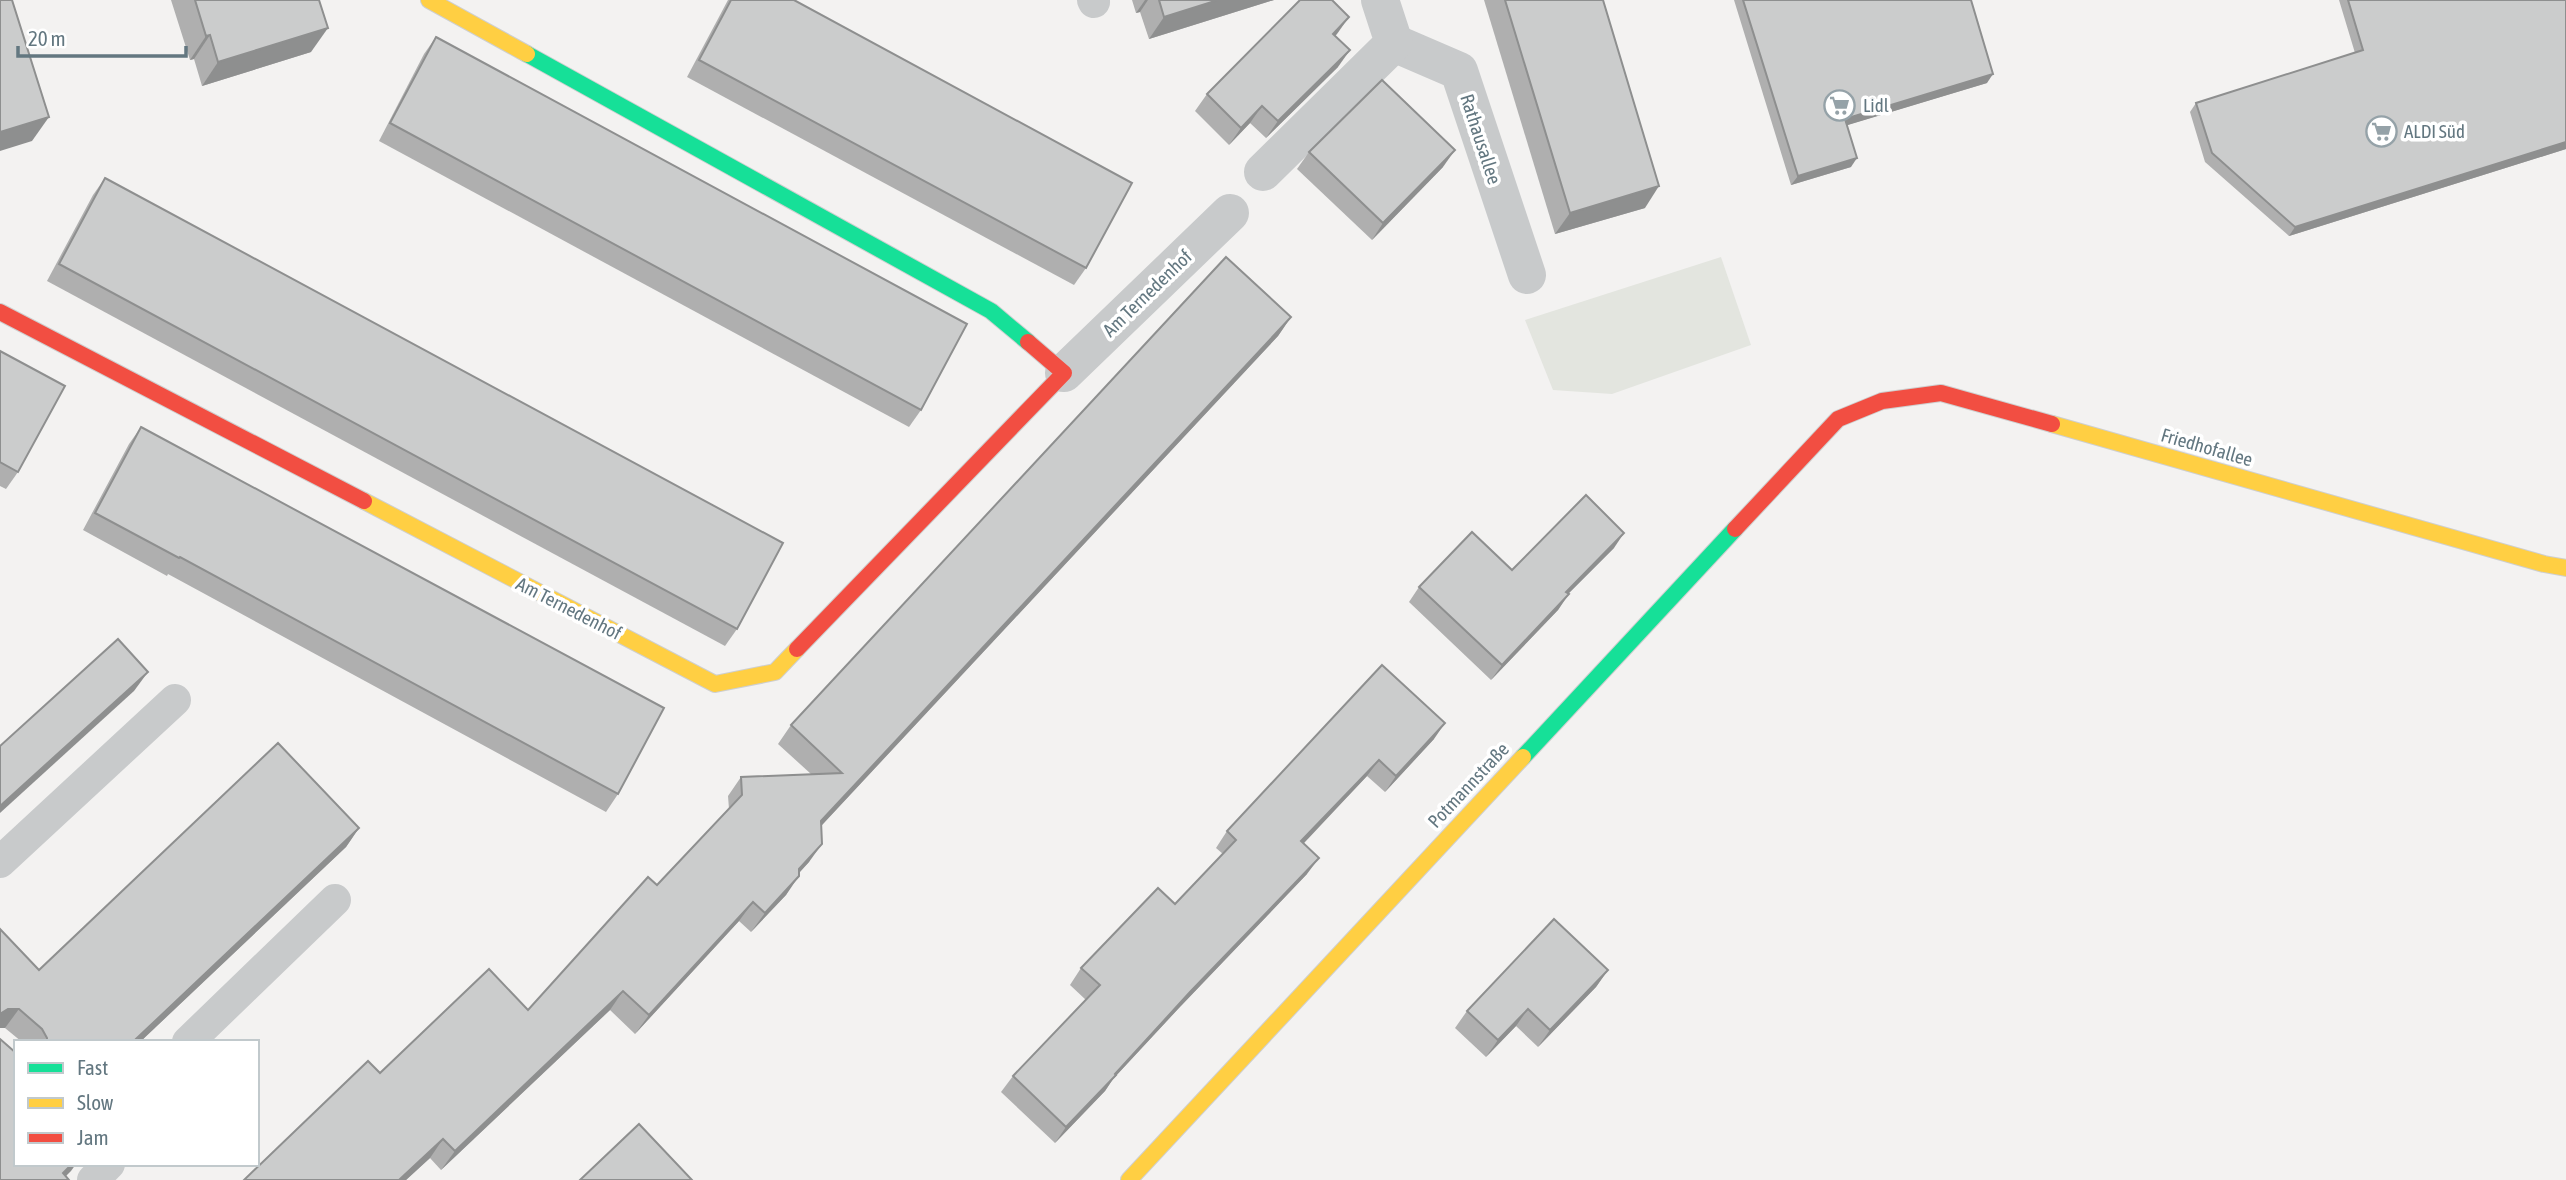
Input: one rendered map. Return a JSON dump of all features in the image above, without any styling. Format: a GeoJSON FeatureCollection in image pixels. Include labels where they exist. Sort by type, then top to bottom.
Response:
{"type":"FeatureCollection","features":[{"type":"Feature","properties":{"kind":"street"},"geometry":{"type":"LineString","coordinates":[[429,0],[991,311],[1064,373]]}},
{"type":"Feature","properties":{"kind":"street"},"geometry":{"type":"LineString","coordinates":[[1263,173],[1394,43],[1380,0]]}},
{"type":"Feature","properties":{"kind":"street","name":"Rathausallee"},"geometry":{"type":"LineString","coordinates":[[1394,43],[1459,71],[1527,275]]}},
{"type":"Feature","properties":{"kind":"street","name":"Am Ternedenhof"},"geometry":{"type":"LineString","coordinates":[[0,312],[715,684],[775,672],[1064,373],[1230,213]]}},
{"type":"Feature","properties":{"kind":"street","name":"Friedhofallee"},"geometry":{"type":"LineString","coordinates":[[1838,419],[1882,401],[1941,393],[2566,568]]}},
{"type":"Feature","properties":{"kind":"street","name":"Potmannstraße"},"geometry":{"type":"LineString","coordinates":[[1129,1180],[1838,419]]}},
{"type":"Feature","properties":{"kind":"lane"},"geometry":{"type":"LineString","coordinates":[[0,862],[175,700]]}},
{"type":"Feature","properties":{"kind":"lane"},"geometry":{"type":"LineString","coordinates":[[190,1040],[335,900]]}},
{"type":"Feature","properties":{"kind":"lane"},"geometry":{"type":"LineString","coordinates":[[93,1180],[107,1166]]}},
{"type":"Feature","properties":{"kind":"shaded area"},"geometry":{"type":"Polygon","coordinates":[[[1721,257],[1751,345],[1612,394],[1553,390],[1525,320],[1721,257]]]}},
{"type":"Feature","properties":{"kind":"building"},"geometry":{"type":"Polygon","coordinates":[[[0,0],[12,0],[49,117],[0,132],[0,0]]]}},
{"type":"Feature","properties":{"kind":"building"},"geometry":{"type":"Polygon","coordinates":[[[195,0],[319,0],[328,28],[218,62],[210,35],[206,36],[195,0]]]}},
{"type":"Feature","properties":{"kind":"building"},"geometry":{"type":"Polygon","coordinates":[[[731,0],[794,0],[1132,183],[1086,268],[699,60],[731,0]]]}},
{"type":"Feature","properties":{"kind":"building"},"geometry":{"type":"Polygon","coordinates":[[[1159,0],[1218,0],[1164,17],[1159,0]]]}},
{"type":"Feature","properties":{"kind":"building"},"geometry":{"type":"Polygon","coordinates":[[[1300,0],[1332,0],[1349,17],[1333,34],[1350,50],[1278,121],[1262,106],[1241,128],[1207,94],[1300,0]]]}},
{"type":"Feature","properties":{"kind":"building"},"geometry":{"type":"Polygon","coordinates":[[[1505,0],[1603,0],[1659,186],[1570,213],[1505,0]]]}},
{"type":"Feature","properties":{"kind":"building","name":"Lidl"},"geometry":{"type":"Polygon","coordinates":[[[1743,0],[1971,0],[1993,74],[1845,119],[1857,158],[1798,176],[1743,0]]]}},
{"type":"Feature","properties":{"kind":"building","name":"ALDI Süd"},"geometry":{"type":"Polygon","coordinates":[[[2348,0],[2566,0],[2566,142],[2295,227],[2212,153],[2196,103],[2363,50],[2348,0]]]}},
{"type":"Feature","properties":{"kind":"building"},"geometry":{"type":"Polygon","coordinates":[[[436,37],[967,324],[921,410],[390,123],[436,37]]]}},
{"type":"Feature","properties":{"kind":"building"},"geometry":{"type":"Polygon","coordinates":[[[1382,80],[1455,150],[1383,223],[1309,152],[1382,80]]]}},
{"type":"Feature","properties":{"kind":"building"},"geometry":{"type":"Polygon","coordinates":[[[105,178],[783,543],[737,629],[59,264],[105,178]]]}},
{"type":"Feature","properties":{"kind":"building"},"geometry":{"type":"Polygon","coordinates":[[[1226,257],[1291,317],[821,821],[822,844],[799,869],[799,876],[765,913],[753,902],[649,1015],[623,991],[455,1151],[443,1139],[399,1180],[244,1180],[368,1061],[380,1073],[489,969],[528,1010],[648,877],[657,885],[742,795],[741,777],[842,773],[791,725],[1226,257]]]}},
{"type":"Feature","properties":{"kind":"building"},"geometry":{"type":"Polygon","coordinates":[[[0,351],[65,386],[18,472],[0,462],[0,351]]]}},
{"type":"Feature","properties":{"kind":"building"},"geometry":{"type":"Polygon","coordinates":[[[141,427],[664,708],[618,794],[95,513],[141,427]]]}},
{"type":"Feature","properties":{"kind":"building"},"geometry":{"type":"Polygon","coordinates":[[[1586,495],[1624,533],[1566,592],[1569,594],[1502,665],[1419,587],[1472,532],[1512,570],[1586,495]]]}},
{"type":"Feature","properties":{"kind":"building"},"geometry":{"type":"Polygon","coordinates":[[[118,639],[148,672],[0,806],[0,746],[118,639]]]}},
{"type":"Feature","properties":{"kind":"building"},"geometry":{"type":"Polygon","coordinates":[[[1382,665],[1445,723],[1396,776],[1379,760],[1301,841],[1319,858],[1190,992],[1066,1127],[1013,1076],[1100,985],[1081,968],[1158,888],[1175,904],[1236,840],[1227,831],[1382,665]]]}},
{"type":"Feature","properties":{"kind":"building"},"geometry":{"type":"Polygon","coordinates":[[[278,743],[359,828],[137,1040],[47,1040],[42,1029],[19,1009],[8,1009],[0,1014],[0,929],[39,970],[278,743]]]}},
{"type":"Feature","properties":{"kind":"building"},"geometry":{"type":"Polygon","coordinates":[[[1554,919],[1608,970],[1550,1030],[1528,1009],[1498,1040],[1467,1011],[1554,919]]]}},
{"type":"Feature","properties":{"kind":"building"},"geometry":{"type":"Polygon","coordinates":[[[0,1039],[14,1051],[14,1166],[70,1166],[63,1173],[69,1180],[0,1180],[0,1039]]]}},
{"type":"Feature","properties":{"kind":"building"},"geometry":{"type":"Polygon","coordinates":[[[639,1124],[692,1180],[580,1180],[639,1124]]]}},
{"type":"Feature","properties":{"kind":"traffic: fast"},"geometry":{"type":"LineString","coordinates":[[527,54],[991,311],[1028,342]]}},
{"type":"Feature","properties":{"kind":"traffic: fast"},"geometry":{"type":"LineString","coordinates":[[1523,757],[1735,529]]}},
{"type":"Feature","properties":{"kind":"traffic: slow"},"geometry":{"type":"LineString","coordinates":[[429,0],[527,54]]}},
{"type":"Feature","properties":{"kind":"traffic: slow"},"geometry":{"type":"LineString","coordinates":[[2052,424],[2566,568]]}},
{"type":"Feature","properties":{"kind":"traffic: slow"},"geometry":{"type":"LineString","coordinates":[[364,501],[715,684],[775,672],[797,649]]}},
{"type":"Feature","properties":{"kind":"traffic: slow"},"geometry":{"type":"LineString","coordinates":[[1129,1180],[1523,757]]}},
{"type":"Feature","properties":{"kind":"traffic: jam"},"geometry":{"type":"LineString","coordinates":[[0,312],[364,501]]}},
{"type":"Feature","properties":{"kind":"traffic: jam"},"geometry":{"type":"LineString","coordinates":[[797,649],[1064,373],[1028,342]]}},
{"type":"Feature","properties":{"kind":"traffic: jam"},"geometry":{"type":"LineString","coordinates":[[1735,529],[1838,419],[1882,401],[1941,393],[2052,424]]}},
{"type":"Feature","properties":{"kind":"place","name":"Lidl"},"geometry":{"type":"Point","coordinates":[1840,105]}},
{"type":"Feature","properties":{"kind":"place","name":"ALDI Süd"},"geometry":{"type":"Point","coordinates":[2381,131]}}]}
